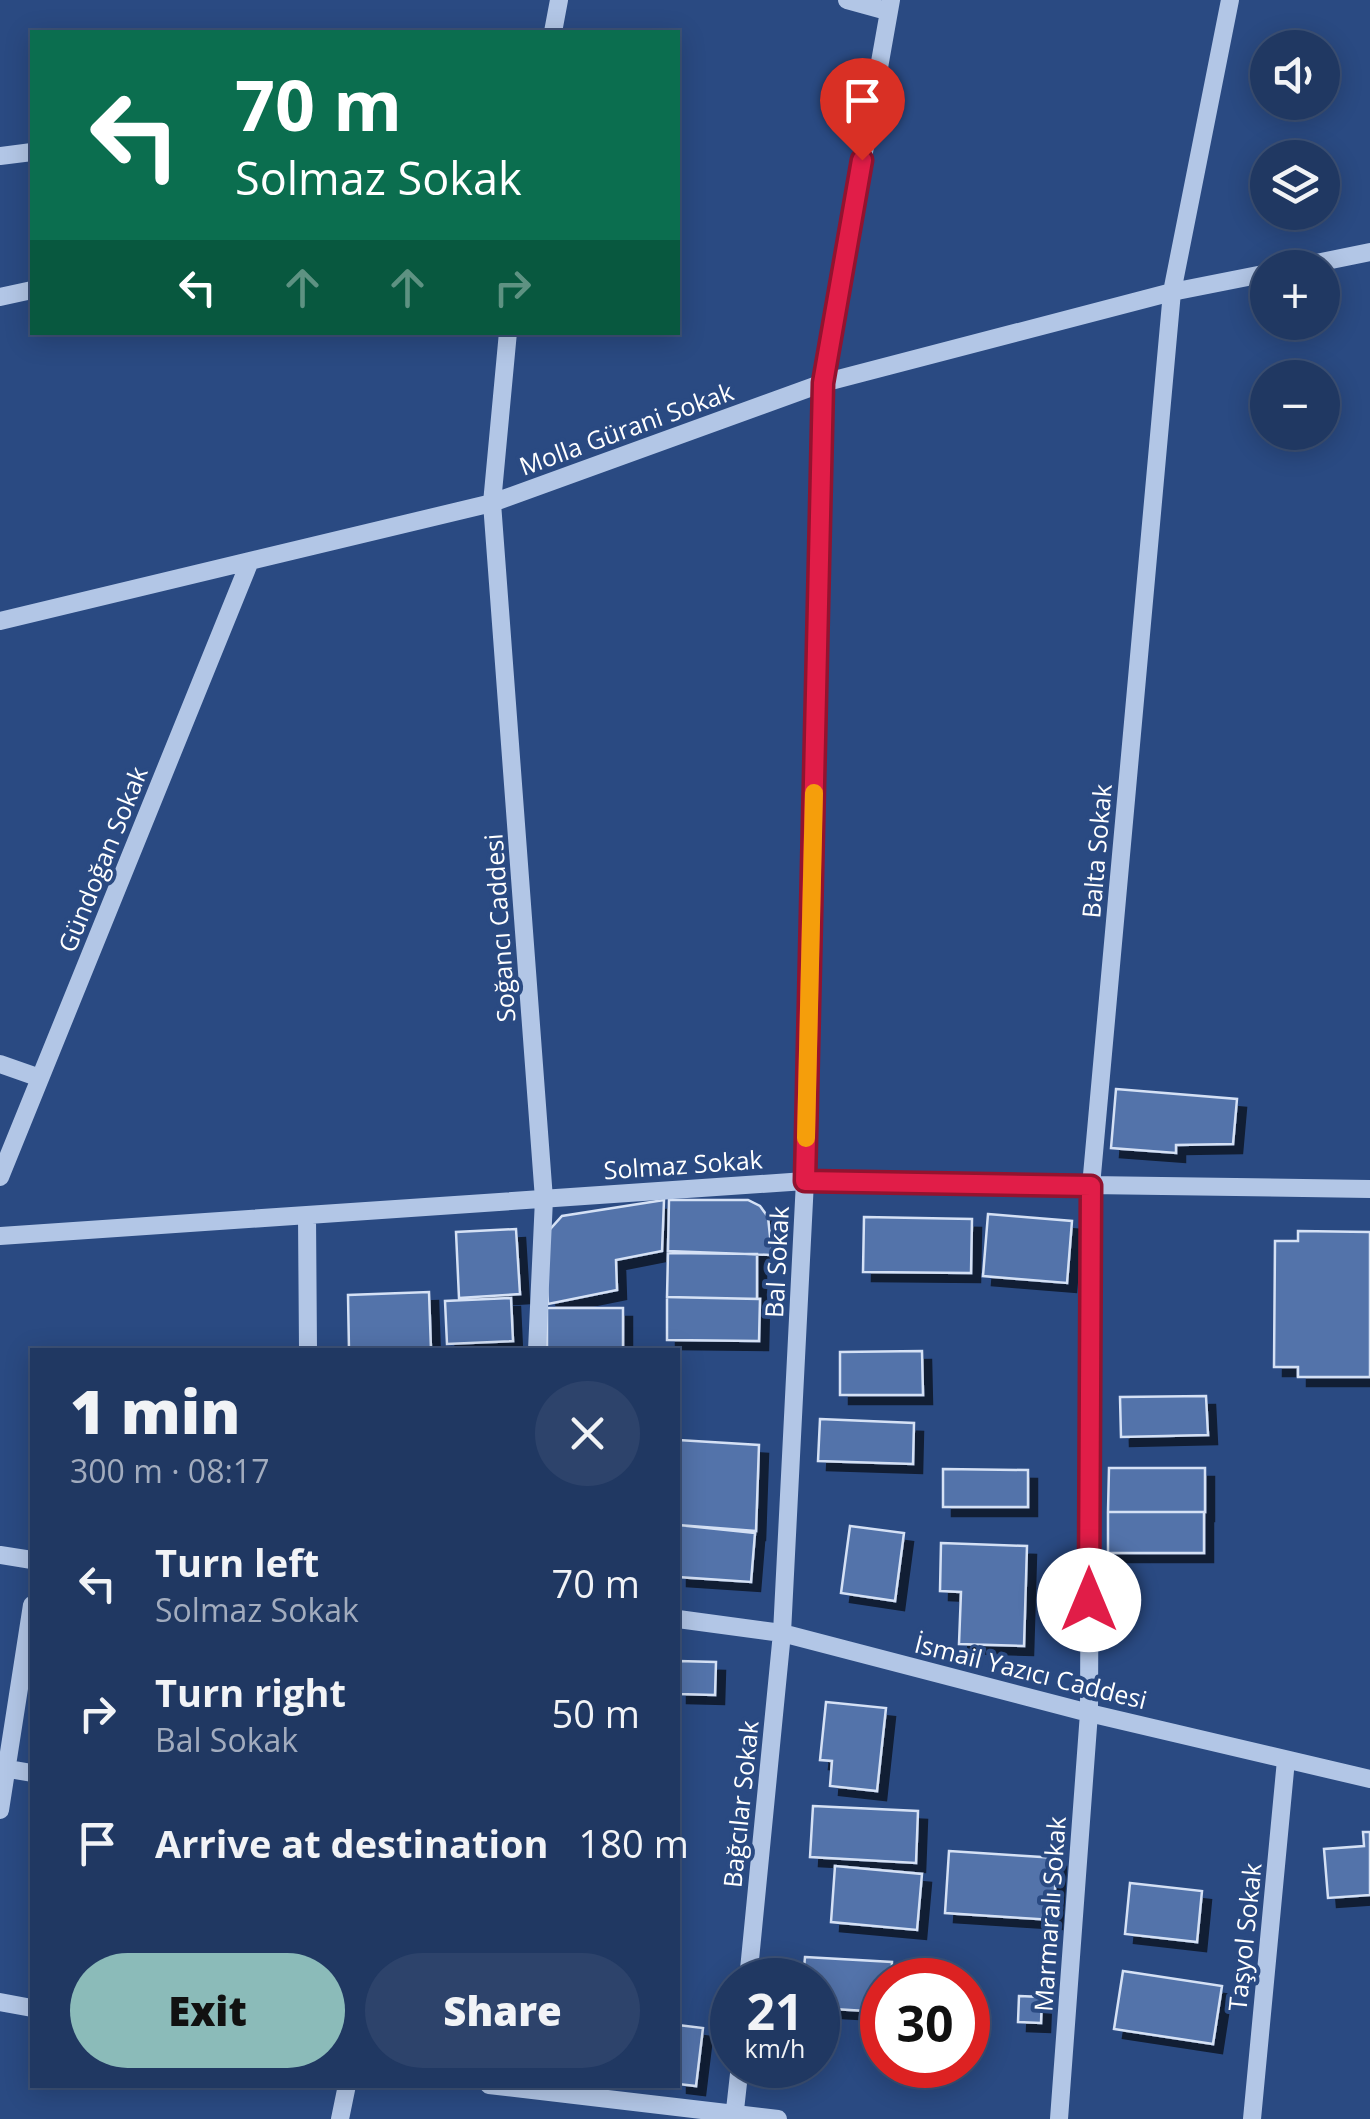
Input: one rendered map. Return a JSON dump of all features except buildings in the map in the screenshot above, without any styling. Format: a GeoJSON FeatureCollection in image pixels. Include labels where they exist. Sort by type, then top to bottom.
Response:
{"type":"FeatureCollection","features":[{"type":"Feature","properties":{"kind":"street"},"geometry":{"type":"LineString","coordinates":[[553,30],[559,0]]}},
{"type":"Feature","properties":{"kind":"street"},"geometry":{"type":"LineString","coordinates":[[847,0],[889,5]]}},
{"type":"Feature","properties":{"kind":"street","name":"Balta Sokak"},"geometry":{"type":"LineString","coordinates":[[1088,1714],[1091,1186],[1172,292],[1230,0]]}},
{"type":"Feature","properties":{"kind":"street","name":"Bal Sokak"},"geometry":{"type":"LineString","coordinates":[[782,1632],[805,1181],[823,383],[889,5]]}},
{"type":"Feature","properties":{"kind":"street"},"geometry":{"type":"LineString","coordinates":[[0,156],[30,152]]}},
{"type":"Feature","properties":{"kind":"street"},"geometry":{"type":"LineString","coordinates":[[1340,258],[1370,252]]}},
{"type":"Feature","properties":{"kind":"street","name":"Molla Gürani Sokak"},"geometry":{"type":"LineString","coordinates":[[0,621],[492,503],[823,383],[1172,292],[1250,276]]}},
{"type":"Feature","properties":{"kind":"street"},"geometry":{"type":"LineString","coordinates":[[0,297],[30,290]]}},
{"type":"Feature","properties":{"kind":"street","name":"Soğancı Caddesi"},"geometry":{"type":"LineString","coordinates":[[508,335],[492,503],[544,1198],[537,1348]]}},
{"type":"Feature","properties":{"kind":"street","name":"Gündoğan Sokak"},"geometry":{"type":"LineString","coordinates":[[0,1177],[250,561]]}},
{"type":"Feature","properties":{"kind":"street"},"geometry":{"type":"LineString","coordinates":[[0,1064],[40,1078]]}},
{"type":"Feature","properties":{"kind":"street","name":"Solmaz Sokak"},"geometry":{"type":"LineString","coordinates":[[0,1236],[805,1181],[1370,1189]]}},
{"type":"Feature","properties":{"kind":"street"},"geometry":{"type":"LineString","coordinates":[[307,1216],[308,1348]]}},
{"type":"Feature","properties":{"kind":"street"},"geometry":{"type":"LineString","coordinates":[[0,1555],[30,1560]]}},
{"type":"Feature","properties":{"kind":"street"},"geometry":{"type":"LineString","coordinates":[[0,1810],[30,1618]]}},
{"type":"Feature","properties":{"kind":"street","name":"İsmail Yazıcı Caddesi"},"geometry":{"type":"LineString","coordinates":[[680,1619],[782,1632],[1088,1714],[1370,1780]]}},
{"type":"Feature","properties":{"kind":"street","name":"Bağcılar Sokak"},"geometry":{"type":"LineString","coordinates":[[750,1958],[782,1632]]}},
{"type":"Feature","properties":{"kind":"street","name":"Marmaralı Sokak"},"geometry":{"type":"LineString","coordinates":[[1058,2119],[1088,1714]]}},
{"type":"Feature","properties":{"kind":"street","name":"Taşyol Sokak"},"geometry":{"type":"LineString","coordinates":[[1252,2119],[1286,1760]]}},
{"type":"Feature","properties":{"kind":"street"},"geometry":{"type":"LineString","coordinates":[[9,1768],[30,1773]]}},
{"type":"Feature","properties":{"kind":"street"},"geometry":{"type":"LineString","coordinates":[[0,2002],[30,2008]]}},
{"type":"Feature","properties":{"kind":"street"},"geometry":{"type":"LineString","coordinates":[[340,2119],[346,2088]]}},
{"type":"Feature","properties":{"kind":"street"},"geometry":{"type":"LineString","coordinates":[[514,2088],[778,2119]]}},
{"type":"Feature","properties":{"kind":"street"},"geometry":{"type":"LineString","coordinates":[[735,2116],[738,2088]]}},
{"type":"Feature","properties":{"kind":"slow traffic"},"geometry":{"type":"LineString","coordinates":[[806,1138],[814,793]]}},
{"type":"Feature","properties":{"kind":"route"},"geometry":{"type":"LineString","coordinates":[[862,160],[823,383],[805,1181],[1091,1186],[1089,1600]]}}]}
